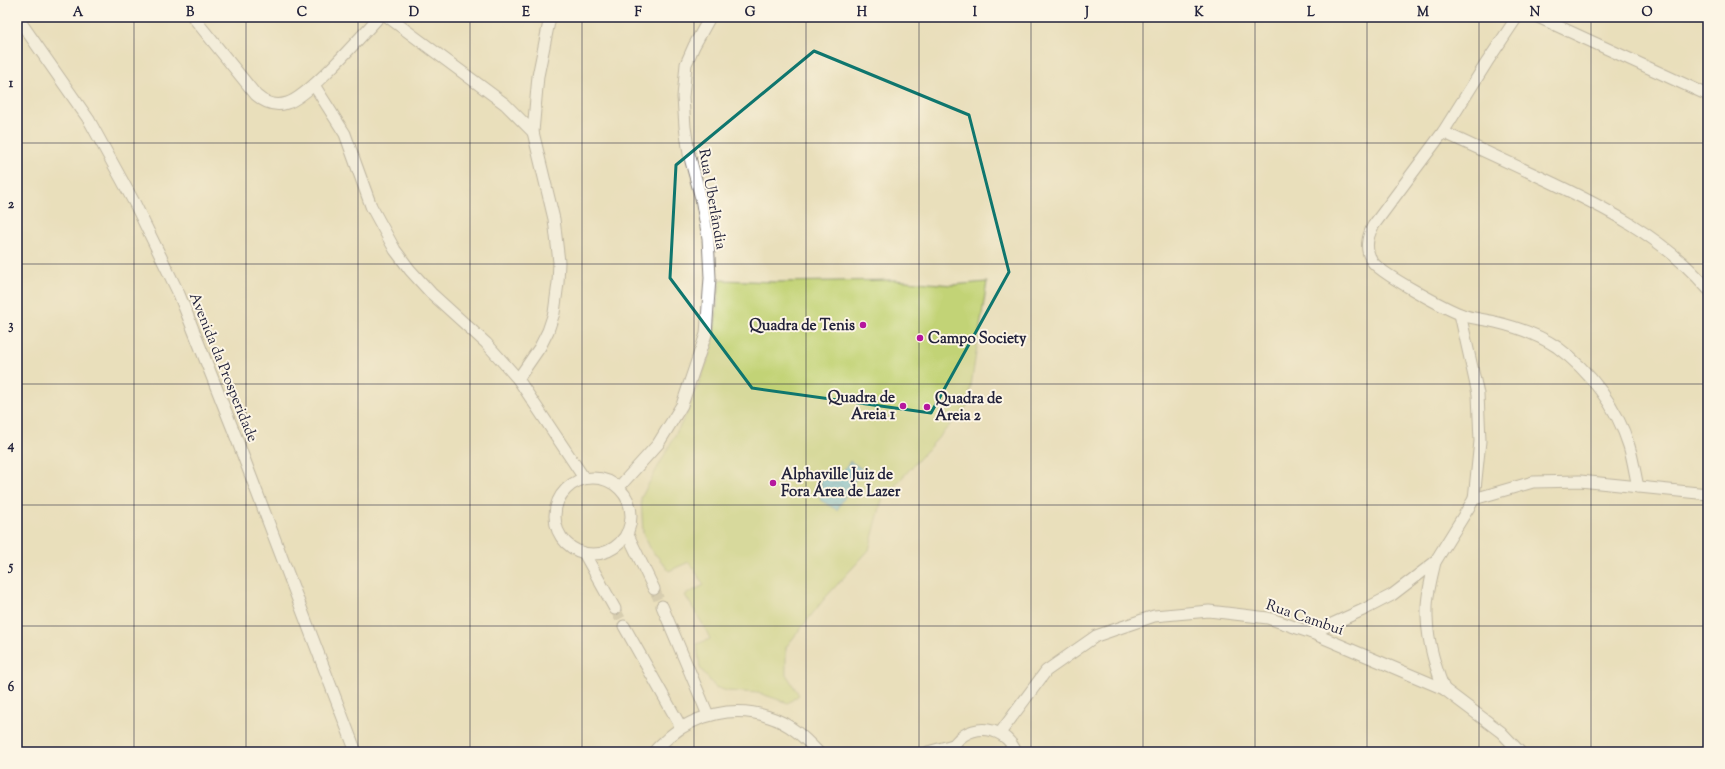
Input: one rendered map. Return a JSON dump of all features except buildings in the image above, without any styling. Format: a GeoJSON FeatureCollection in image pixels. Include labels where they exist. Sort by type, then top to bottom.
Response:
{"type":"FeatureCollection","features":[{"type":"Feature","properties":{"kind":"street","name":"Avenida da Prosperidade"},"geometry":{"type":"LineString","coordinates":[[17,17],[89,120],[135,204],[179,294],[234,432],[356,752]]}},
{"type":"Feature","properties":{"kind":"street"},"geometry":{"type":"LineString","coordinates":[[193,17],[256,95],[263,101],[273,104],[288,103],[314,85],[379,17]]}},
{"type":"Feature","properties":{"kind":"street"},"geometry":{"type":"LineString","coordinates":[[388,17],[505,104],[533,132]]}},
{"type":"Feature","properties":{"kind":"street"},"geometry":{"type":"LineString","coordinates":[[518,379],[540,347],[548,331],[554,313],[558,283],[559,262],[554,220],[533,132],[538,76],[550,17]]}},
{"type":"Feature","properties":{"kind":"street","name":"Rua Uberlândia"},"geometry":{"type":"LineString","coordinates":[[619,487],[658,444],[682,405],[706,334],[710,278],[708,238],[701,198],[689,154],[683,97],[686,64],[710,17]]}},
{"type":"Feature","properties":{"kind":"street"},"geometry":{"type":"LineString","coordinates":[[1517,17],[1486,62],[1443,132],[1373,226],[1368,239],[1368,249],[1372,261],[1384,272],[1460,314],[1519,329],[1542,339],[1569,357],[1600,389],[1621,424],[1629,446],[1638,487]]}},
{"type":"Feature","properties":{"kind":"street"},"geometry":{"type":"LineString","coordinates":[[1538,17],[1708,95]]}},
{"type":"Feature","properties":{"kind":"street"},"geometry":{"type":"LineString","coordinates":[[314,85],[345,134],[371,206],[395,250],[410,270],[431,293],[486,343],[518,379],[584,478]]}},
{"type":"Feature","properties":{"kind":"street"},"geometry":{"type":"LineString","coordinates":[[1443,132],[1580,196],[1612,213],[1651,237],[1672,253],[1708,289]]}},
{"type":"Feature","properties":{"kind":"street"},"geometry":{"type":"LineString","coordinates":[[1444,689],[1436,668],[1426,607],[1435,562],[1474,499],[1480,441],[1478,394],[1460,314]]}},
{"type":"Feature","properties":{"kind":"street"},"geometry":{"type":"LineString","coordinates":[[596,477],[609,480],[619,487],[627,497],[631,509],[631,522],[627,534],[620,544],[609,551],[597,554],[584,553],[572,548],[563,540],[556,528],[554,516],[556,503],[562,492],[572,483],[584,478],[596,477]]}},
{"type":"Feature","properties":{"kind":"street"},"geometry":{"type":"LineString","coordinates":[[1474,499],[1533,482],[1580,481],[1708,494]]}},
{"type":"Feature","properties":{"kind":"street"},"geometry":{"type":"LineString","coordinates":[[627,534],[654,589]]}},
{"type":"Feature","properties":{"kind":"street"},"geometry":{"type":"LineString","coordinates":[[584,553],[615,609]]}},
{"type":"Feature","properties":{"kind":"street"},"geometry":{"type":"LineString","coordinates":[[1312,633],[1392,595],[1435,562]]}},
{"type":"Feature","properties":{"kind":"street"},"geometry":{"type":"LineString","coordinates":[[662,606],[708,715]]}},
{"type":"Feature","properties":{"kind":"street","name":"Rua Cambuí"},"geometry":{"type":"LineString","coordinates":[[1000,733],[1046,671],[1096,636],[1154,616],[1209,611],[1268,618],[1312,633],[1444,689],[1501,732],[1520,752]]}},
{"type":"Feature","properties":{"kind":"street"},"geometry":{"type":"LineString","coordinates":[[624,626],[681,727]]}},
{"type":"Feature","properties":{"kind":"street"},"geometry":{"type":"LineString","coordinates":[[654,752],[681,727],[708,715],[739,711],[769,716],[796,730],[818,752]]}},
{"type":"Feature","properties":{"kind":"street"},"geometry":{"type":"LineString","coordinates":[[928,752],[952,749],[961,736],[972,730],[984,729],[996,731],[1006,737],[1013,745],[1016,752]]}},
{"type":"Feature","properties":{"kind":"highlighted area"},"geometry":{"type":"Polygon","coordinates":[[[814,51],[969,115],[1009,272],[931,413],[752,388],[670,278],[676,165],[814,51]]]}},
{"type":"Feature","properties":{"kind":"green space","name":"Alphaville Juiz de Fora Área de Lazer"},"geometry":{"type":"Polygon","coordinates":[[[720,280],[775,282],[894,280],[952,285],[987,282],[968,405],[882,500],[869,550],[825,598],[786,647],[786,674],[799,695],[788,703],[759,693],[727,691],[715,687],[700,668],[697,644],[710,639],[685,595],[704,585],[689,562],[669,571],[652,552],[643,533],[641,498],[687,413],[712,350],[720,280]]]}},
{"type":"Feature","properties":{"kind":"water"},"geometry":{"type":"Polygon","coordinates":[[[850,461],[862,469],[837,510],[820,500],[821,479],[837,480],[850,461]]]}},
{"type":"Feature","properties":{"kind":"tunnel"},"geometry":{"type":"LineString","coordinates":[[654,589],[662,606]]}},
{"type":"Feature","properties":{"kind":"tunnel"},"geometry":{"type":"LineString","coordinates":[[615,609],[624,626]]}},
{"type":"Feature","properties":{"kind":"place","name":"Quadra de Tenis"},"geometry":{"type":"Point","coordinates":[863,325]}},
{"type":"Feature","properties":{"kind":"place","name":"Campo Society"},"geometry":{"type":"Point","coordinates":[920,338]}},
{"type":"Feature","properties":{"kind":"place","name":"Quadra de Areia 1"},"geometry":{"type":"Point","coordinates":[903,406]}},
{"type":"Feature","properties":{"kind":"place","name":"Quadra de Areia 2"},"geometry":{"type":"Point","coordinates":[927,407]}},
{"type":"Feature","properties":{"kind":"place","name":"Alphaville Juiz de Fora Área de Lazer"},"geometry":{"type":"Point","coordinates":[773,483]}}]}
